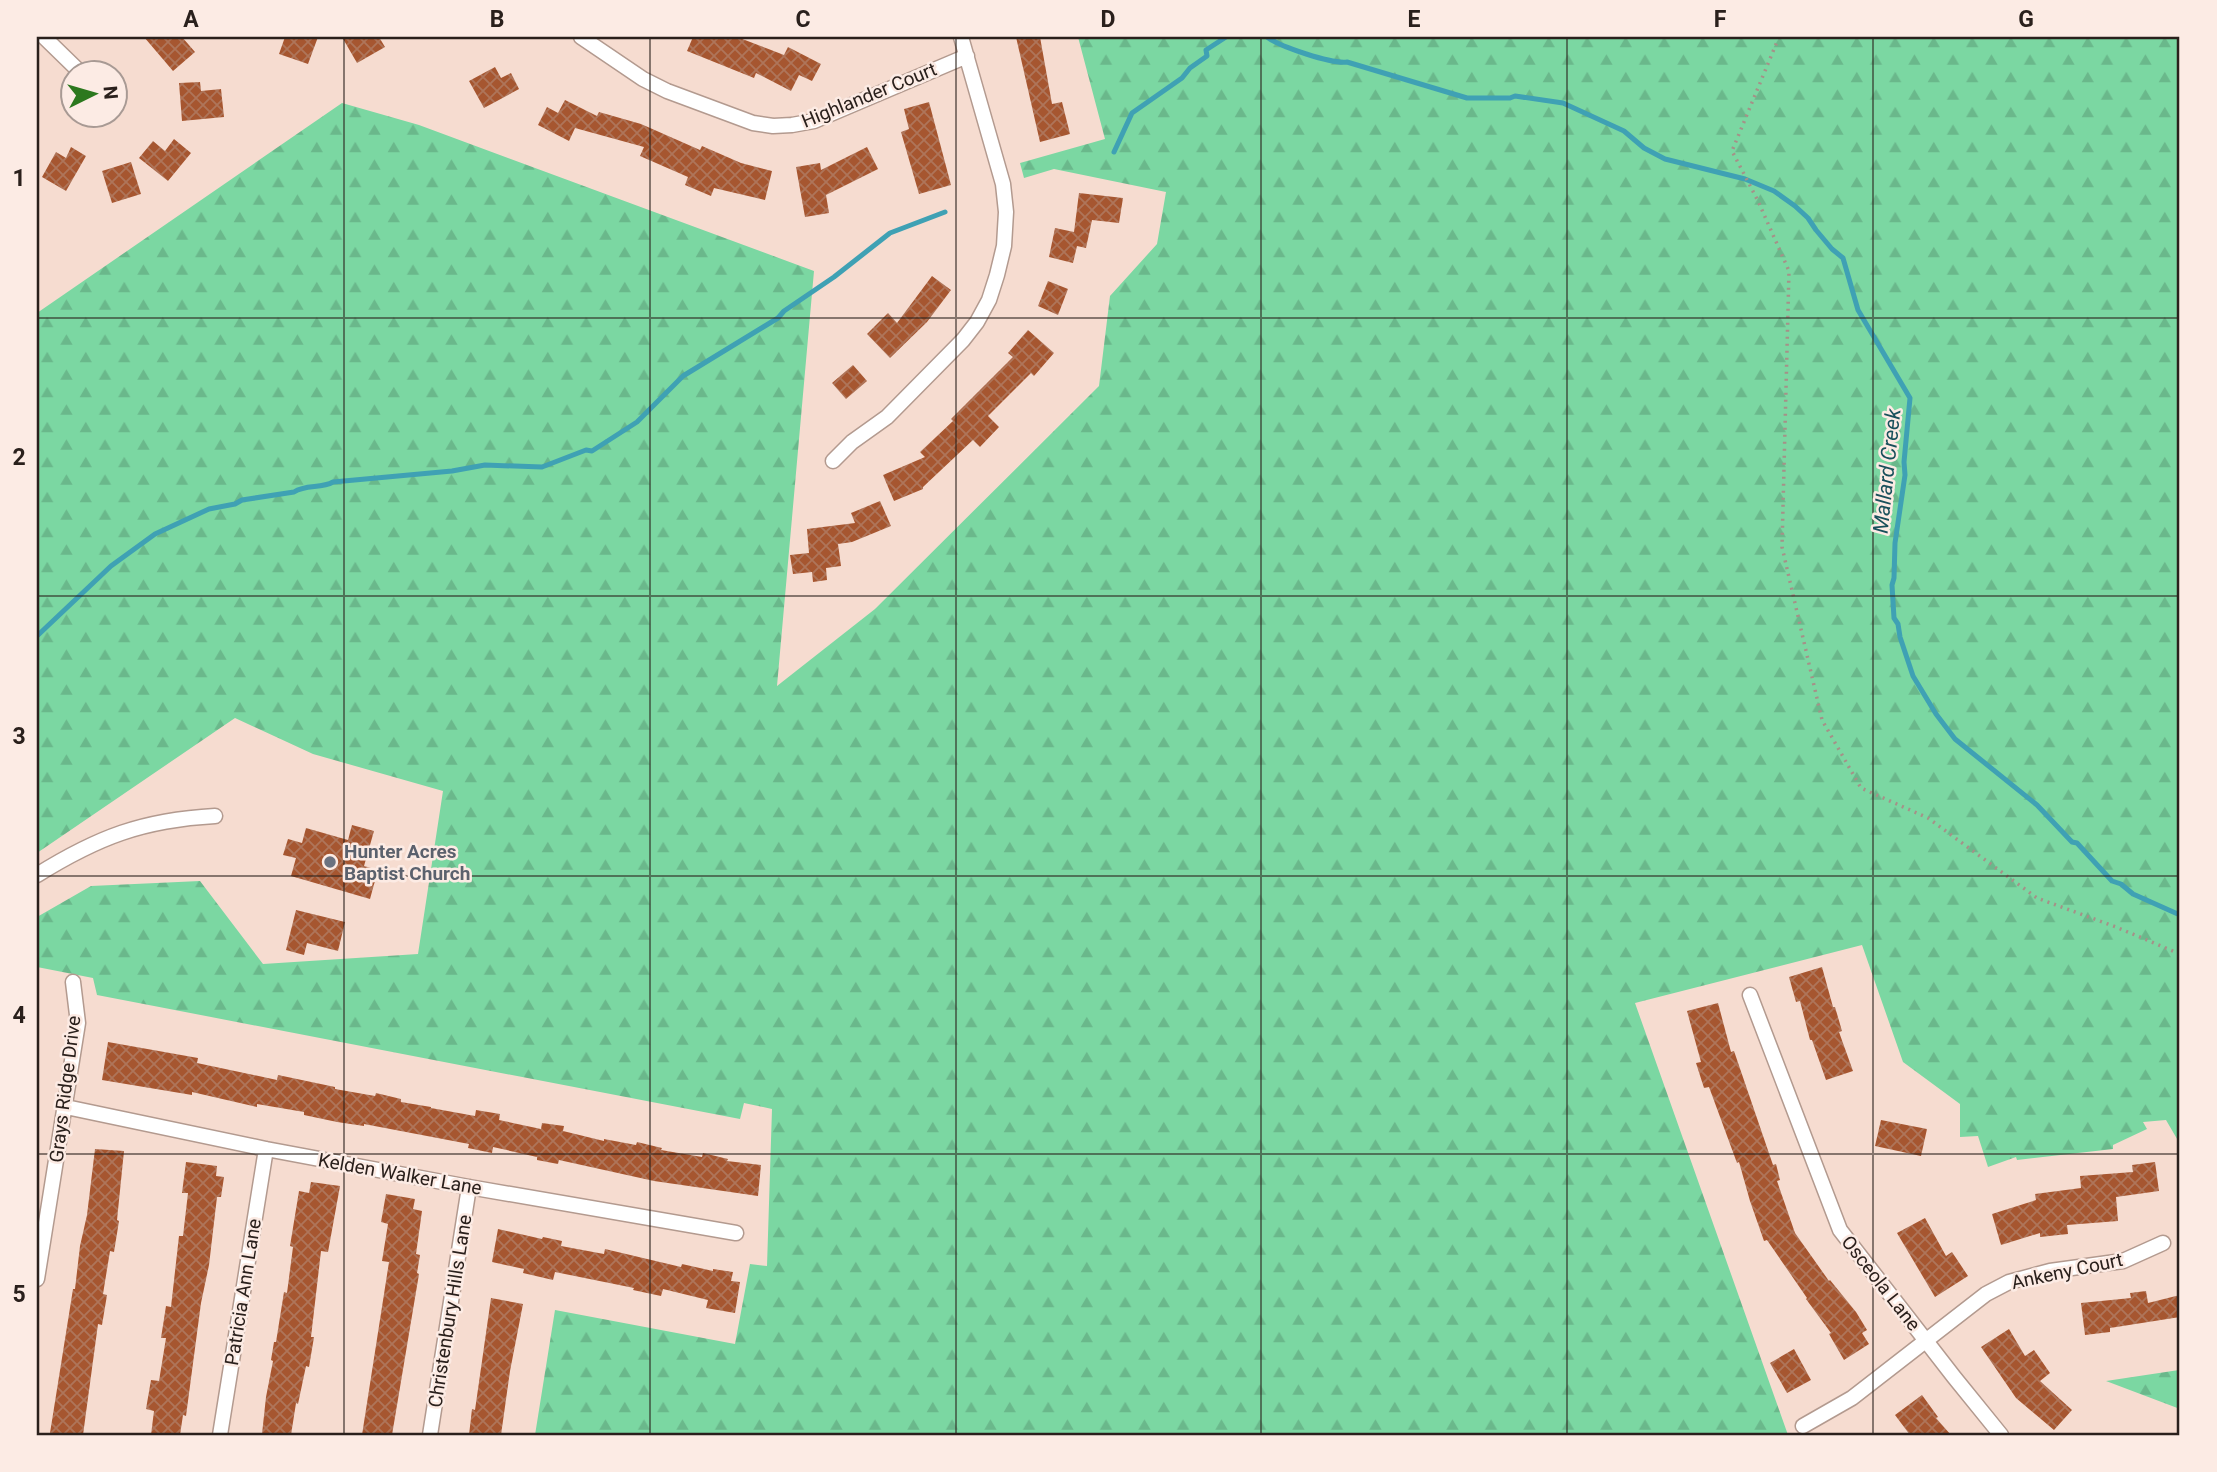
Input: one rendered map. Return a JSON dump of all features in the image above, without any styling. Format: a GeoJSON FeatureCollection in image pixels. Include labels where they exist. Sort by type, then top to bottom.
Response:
{"type":"FeatureCollection","features":[{"type":"Feature","properties":{"kind":"street"},"geometry":{"type":"LineString","coordinates":[[44,37],[68,60]]}},
{"type":"Feature","properties":{"kind":"street","name":"Highlander Court"},"geometry":{"type":"LineString","coordinates":[[581,37],[643,79],[667,91],[753,123],[773,126],[814,121],[967,56]]}},
{"type":"Feature","properties":{"kind":"street"},"geometry":{"type":"LineString","coordinates":[[833,461],[852,442],[887,417],[963,340],[989,300],[998,275],[1004,246],[1006,212],[1003,184],[961,37]]}},
{"type":"Feature","properties":{"kind":"street"},"geometry":{"type":"LineString","coordinates":[[37,874],[68,855],[123,831],[161,821],[215,816]]}},
{"type":"Feature","properties":{"kind":"street","name":"Grays Ridge Drive"},"geometry":{"type":"LineString","coordinates":[[37,1279],[78,1023],[73,982]]}},
{"type":"Feature","properties":{"kind":"street","name":"Osceola Lane"},"geometry":{"type":"LineString","coordinates":[[1750,995],[1840,1230],[2001,1435]]}},
{"type":"Feature","properties":{"kind":"street","name":"Kelden Walker Lane"},"geometry":{"type":"LineString","coordinates":[[66,1107],[266,1149],[736,1233]]}},
{"type":"Feature","properties":{"kind":"street","name":"Patricia Ann Lane"},"geometry":{"type":"LineString","coordinates":[[220,1435],[266,1149]]}},
{"type":"Feature","properties":{"kind":"street","name":"Christenbury Hills Lane"},"geometry":{"type":"LineString","coordinates":[[430,1435],[469,1187]]}},
{"type":"Feature","properties":{"kind":"street","name":"Ankeny Court"},"geometry":{"type":"LineString","coordinates":[[1803,1426],[1852,1398],[1986,1294],[2009,1282],[2050,1271],[2123,1261],[2163,1243]]}},
{"type":"Feature","properties":{"kind":"path"},"geometry":{"type":"LineString","coordinates":[[1779,37],[1774,43],[1732,150],[1758,201],[1788,271],[1783,547],[1822,720],[1861,788],[1928,818],[2037,898],[2180,954]]}},
{"type":"Feature","properties":{"kind":"green space"},"geometry":{"type":"Polygon","coordinates":[[[1078,37],[2180,37],[2180,1144],[2166,1120],[2143,1122],[2147,1129],[2113,1145],[2113,1149],[2017,1160],[2016,1157],[1988,1167],[1978,1136],[1960,1137],[1960,1104],[1903,1062],[1862,945],[1635,1003],[1788,1435],[535,1435],[555,1310],[735,1344],[750,1264],[767,1266],[772,1109],[744,1103],[740,1119],[97,995],[93,978],[37,967],[37,917],[91,886],[200,881],[263,964],[418,954],[443,791],[313,754],[235,718],[37,853],[37,313],[342,103],[419,125],[814,271],[777,686],[875,609],[1099,386],[1110,296],[1157,244],[1166,192],[1054,169],[1024,178],[1020,163],[1105,139],[1078,37]]]}},
{"type":"Feature","properties":{"kind":"green space"},"geometry":{"type":"Polygon","coordinates":[[[2179,1370],[2180,1409],[2106,1381],[2179,1370]]]}},
{"type":"Feature","properties":{"kind":"building"},"geometry":{"type":"Polygon","coordinates":[[[144,37],[182,37],[195,52],[173,71],[144,37]]]}},
{"type":"Feature","properties":{"kind":"building"},"geometry":{"type":"Polygon","coordinates":[[[285,37],[318,37],[308,64],[279,54],[285,37]]]}},
{"type":"Feature","properties":{"kind":"building"},"geometry":{"type":"Polygon","coordinates":[[[342,37],[379,37],[385,47],[357,63],[342,37]]]}},
{"type":"Feature","properties":{"kind":"building"},"geometry":{"type":"Polygon","coordinates":[[[693,37],[737,37],[784,55],[788,47],[821,64],[812,81],[799,75],[791,91],[756,73],[754,78],[687,51],[693,37]]]}},
{"type":"Feature","properties":{"kind":"building"},"geometry":{"type":"Polygon","coordinates":[[[1016,37],[1040,37],[1052,104],[1062,102],[1070,134],[1040,142],[1016,37]]]}},
{"type":"Feature","properties":{"kind":"building"},"geometry":{"type":"Polygon","coordinates":[[[495,67],[501,78],[511,73],[519,89],[484,108],[469,81],[495,67]]]}},
{"type":"Feature","properties":{"kind":"building"},"geometry":{"type":"Polygon","coordinates":[[[200,82],[201,91],[221,89],[224,117],[182,121],[179,83],[200,82]]]}},
{"type":"Feature","properties":{"kind":"building"},"geometry":{"type":"Polygon","coordinates":[[[565,100],[597,116],[599,112],[641,124],[700,150],[702,146],[741,163],[772,171],[765,200],[714,188],[711,196],[685,185],[688,177],[640,156],[644,147],[575,128],[569,141],[538,125],[547,107],[558,113],[565,100]]]}},
{"type":"Feature","properties":{"kind":"building"},"geometry":{"type":"Polygon","coordinates":[[[929,102],[951,185],[919,194],[901,132],[909,129],[904,109],[929,102]]]}},
{"type":"Feature","properties":{"kind":"building"},"geometry":{"type":"Polygon","coordinates":[[[174,139],[191,153],[168,181],[139,158],[153,141],[165,151],[174,139]]]}},
{"type":"Feature","properties":{"kind":"building"},"geometry":{"type":"Polygon","coordinates":[[[71,147],[86,156],[66,191],[42,177],[56,152],[66,158],[71,147]]]}},
{"type":"Feature","properties":{"kind":"building"},"geometry":{"type":"Polygon","coordinates":[[[867,147],[878,169],[826,195],[829,213],[805,217],[796,167],[820,163],[821,170],[867,147]]]}},
{"type":"Feature","properties":{"kind":"building"},"geometry":{"type":"Polygon","coordinates":[[[131,162],[141,194],[112,203],[102,171],[131,162]]]}},
{"type":"Feature","properties":{"kind":"building"},"geometry":{"type":"Polygon","coordinates":[[[1079,193],[1123,198],[1119,223],[1092,220],[1086,248],[1077,246],[1073,263],[1049,257],[1055,228],[1074,232],[1079,193]]]}},
{"type":"Feature","properties":{"kind":"building"},"geometry":{"type":"Polygon","coordinates":[[[932,276],[951,290],[927,322],[890,358],[867,334],[888,313],[897,323],[932,276]]]}},
{"type":"Feature","properties":{"kind":"building"},"geometry":{"type":"Polygon","coordinates":[[[1048,281],[1068,289],[1058,315],[1038,306],[1048,281]]]}},
{"type":"Feature","properties":{"kind":"building"},"geometry":{"type":"Polygon","coordinates":[[[1028,330],[1054,353],[1034,376],[1031,373],[988,416],[999,427],[980,447],[973,440],[923,489],[894,501],[883,475],[925,457],[920,452],[1013,357],[1008,353],[1028,330]]]}},
{"type":"Feature","properties":{"kind":"building"},"geometry":{"type":"Polygon","coordinates":[[[853,365],[867,381],[846,399],[832,383],[853,365]]]}},
{"type":"Feature","properties":{"kind":"building"},"geometry":{"type":"Polygon","coordinates":[[[880,501],[891,526],[852,542],[838,544],[841,566],[826,568],[827,580],[813,582],[812,572],[793,574],[790,555],[809,553],[807,529],[855,523],[851,513],[880,501]]]}},
{"type":"Feature","properties":{"kind":"building","name":"Hunter Acres Baptist Church"},"geometry":{"type":"Polygon","coordinates":[[[352,825],[374,831],[364,866],[378,870],[370,899],[291,876],[296,858],[283,855],[288,839],[302,843],[306,828],[348,840],[352,825]]]}},
{"type":"Feature","properties":{"kind":"building"},"geometry":{"type":"Polygon","coordinates":[[[296,910],[345,922],[338,951],[307,943],[304,955],[286,950],[296,910]]]}},
{"type":"Feature","properties":{"kind":"building"},"geometry":{"type":"Polygon","coordinates":[[[1822,967],[1842,1031],[1839,1032],[1853,1071],[1826,1080],[1810,1040],[1800,1001],[1796,1002],[1789,977],[1822,967]]]}},
{"type":"Feature","properties":{"kind":"building"},"geometry":{"type":"Polygon","coordinates":[[[1718,1003],[1731,1052],[1734,1051],[1773,1165],[1776,1164],[1780,1180],[1777,1181],[1795,1233],[1867,1330],[1862,1333],[1869,1344],[1844,1360],[1829,1334],[1831,1333],[1767,1240],[1764,1241],[1739,1162],[1737,1163],[1709,1087],[1704,1088],[1696,1063],[1701,1062],[1687,1011],[1718,1003]]]}},
{"type":"Feature","properties":{"kind":"building"},"geometry":{"type":"Polygon","coordinates":[[[108,1042],[198,1058],[197,1063],[277,1080],[278,1075],[335,1089],[375,1096],[376,1093],[401,1099],[401,1102],[475,1116],[476,1110],[500,1114],[499,1120],[541,1129],[542,1123],[564,1126],[563,1131],[604,1141],[636,1145],[637,1142],[662,1148],[661,1150],[702,1157],[703,1153],[728,1159],[727,1161],[761,1165],[758,1196],[654,1181],[559,1160],[558,1164],[493,1147],[492,1153],[468,1148],[469,1144],[364,1124],[337,1122],[304,1115],[304,1112],[257,1104],[257,1107],[192,1092],[192,1095],[102,1080],[108,1042]]]}},
{"type":"Feature","properties":{"kind":"building"},"geometry":{"type":"Polygon","coordinates":[[[1881,1120],[1927,1129],[1921,1156],[1875,1146],[1881,1120]]]}},
{"type":"Feature","properties":{"kind":"building"},"geometry":{"type":"Polygon","coordinates":[[[95,1149],[124,1151],[119,1221],[114,1252],[110,1251],[103,1294],[107,1295],[102,1325],[98,1324],[83,1435],[62,1435],[50,1433],[87,1215],[95,1149]]]}},
{"type":"Feature","properties":{"kind":"building"},"geometry":{"type":"Polygon","coordinates":[[[186,1162],[217,1166],[216,1176],[224,1177],[221,1197],[217,1197],[186,1416],[183,1415],[180,1435],[151,1435],[154,1411],[146,1409],[151,1380],[159,1381],[166,1338],[161,1338],[166,1306],[171,1307],[179,1236],[183,1236],[188,1193],[182,1193],[186,1162]]]}},
{"type":"Feature","properties":{"kind":"building"},"geometry":{"type":"Polygon","coordinates":[[[2155,1162],[2159,1191],[2116,1197],[2118,1221],[2067,1225],[2068,1234],[2040,1237],[2040,1233],[2001,1245],[1992,1214],[2036,1200],[2035,1194],[2081,1188],[2080,1176],[2133,1172],[2132,1165],[2155,1162]]]}},
{"type":"Feature","properties":{"kind":"building"},"geometry":{"type":"Polygon","coordinates":[[[311,1182],[340,1186],[328,1252],[321,1251],[309,1367],[306,1366],[298,1404],[296,1403],[291,1435],[262,1434],[274,1342],[284,1292],[287,1293],[293,1247],[290,1246],[299,1191],[309,1193],[311,1182]]]}},
{"type":"Feature","properties":{"kind":"building"},"geometry":{"type":"Polygon","coordinates":[[[386,1194],[415,1199],[413,1209],[422,1211],[416,1254],[420,1255],[419,1274],[392,1435],[362,1435],[389,1262],[382,1261],[388,1224],[381,1222],[386,1194]]]}},
{"type":"Feature","properties":{"kind":"building"},"geometry":{"type":"Polygon","coordinates":[[[1925,1218],[1946,1256],[1952,1252],[1968,1276],[1935,1297],[1897,1233],[1925,1218]]]}},
{"type":"Feature","properties":{"kind":"building"},"geometry":{"type":"Polygon","coordinates":[[[498,1229],[562,1241],[561,1246],[604,1254],[605,1249],[681,1267],[682,1264],[713,1271],[733,1272],[731,1281],[740,1282],[735,1313],[706,1308],[708,1300],[663,1289],[661,1296],[555,1272],[553,1280],[523,1273],[524,1269],[492,1262],[498,1229]]]}},
{"type":"Feature","properties":{"kind":"building"},"geometry":{"type":"Polygon","coordinates":[[[2146,1291],[2148,1303],[2180,1295],[2180,1317],[2110,1328],[2110,1332],[2085,1335],[2081,1303],[2131,1298],[2130,1293],[2146,1291]]]}},
{"type":"Feature","properties":{"kind":"building"},"geometry":{"type":"Polygon","coordinates":[[[491,1298],[523,1304],[501,1435],[469,1435],[472,1409],[475,1410],[491,1298]]]}},
{"type":"Feature","properties":{"kind":"building"},"geometry":{"type":"Polygon","coordinates":[[[2009,1329],[2025,1356],[2034,1350],[2050,1373],[2040,1381],[2072,1410],[2054,1430],[2016,1398],[1981,1347],[2009,1329]]]}},
{"type":"Feature","properties":{"kind":"building"},"geometry":{"type":"Polygon","coordinates":[[[1794,1349],[1811,1380],[1787,1393],[1770,1363],[1794,1349]]]}},
{"type":"Feature","properties":{"kind":"building"},"geometry":{"type":"Polygon","coordinates":[[[1922,1395],[1938,1417],[1936,1418],[1951,1435],[1910,1435],[1895,1415],[1922,1395]]]}},
{"type":"Feature","properties":{"kind":"waterway"},"geometry":{"type":"LineString","coordinates":[[1114,152],[1132,113],[1182,78],[1190,68],[1207,56],[1206,50],[1226,37]]}},
{"type":"Feature","properties":{"kind":"waterway","name":"Mallard Creek"},"geometry":{"type":"LineString","coordinates":[[1267,37],[1306,54],[1347,62],[1467,98],[1515,96],[1563,103],[1624,131],[1644,148],[1665,159],[1745,179],[1774,191],[1808,218],[1832,249],[1843,258],[1858,310],[1910,398],[1905,475],[1892,585],[1894,618],[1913,676],[1955,739],[2037,805],[2112,881],[2121,884],[2133,894],[2180,915]]}},
{"type":"Feature","properties":{"kind":"waterway"},"geometry":{"type":"LineString","coordinates":[[37,636],[111,566],[155,534],[209,509],[333,482],[452,471],[485,465],[542,467],[586,450],[592,451],[637,422],[683,376],[778,318],[890,233],[945,212]]}},
{"type":"Feature","properties":{"kind":"place","name":"Hunter Acres Baptist Church"},"geometry":{"type":"Point","coordinates":[330,862]}}]}
